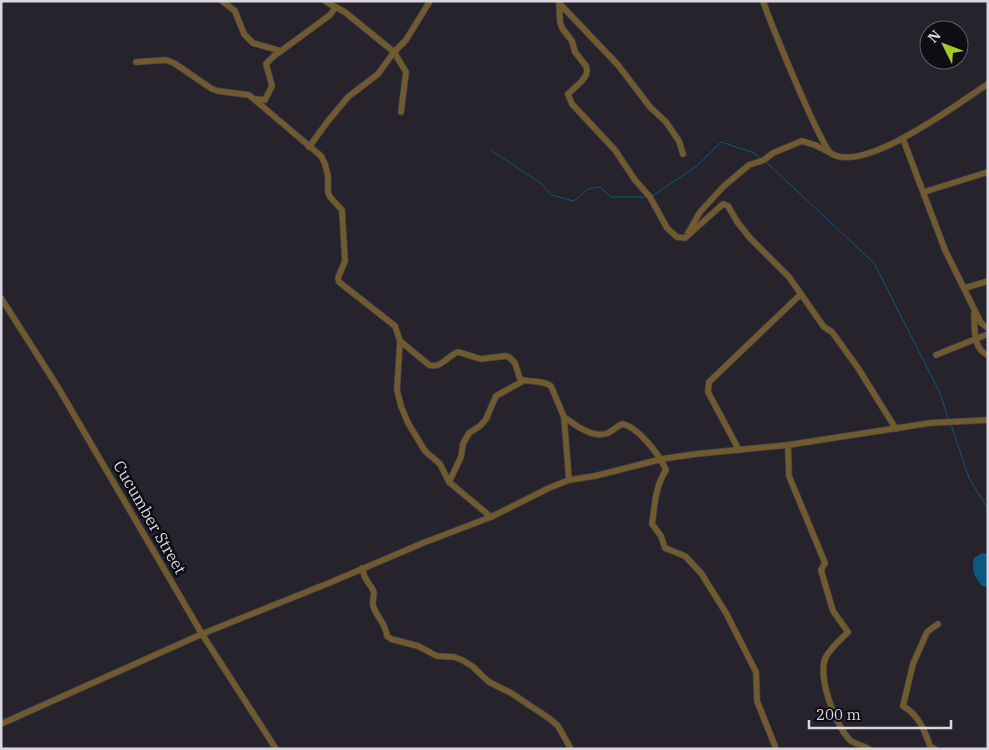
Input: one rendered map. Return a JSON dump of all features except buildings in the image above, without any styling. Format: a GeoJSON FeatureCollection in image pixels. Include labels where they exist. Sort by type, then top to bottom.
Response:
{"type":"FeatureCollection","features":[{"type":"Feature","properties":{"kind":"street"},"geometry":{"type":"LineString","coordinates":[[222,1],[235,11],[244,34],[252,43],[281,51]]}},
{"type":"Feature","properties":{"kind":"street"},"geometry":{"type":"LineString","coordinates":[[325,1],[335,8],[341,9],[394,52],[406,76],[401,112]]}},
{"type":"Feature","properties":{"kind":"street"},"geometry":{"type":"LineString","coordinates":[[309,147],[348,97],[378,74],[394,52],[406,40],[430,1]]}},
{"type":"Feature","properties":{"kind":"street"},"geometry":{"type":"LineString","coordinates":[[763,1],[775,33],[829,152]]}},
{"type":"Feature","properties":{"kind":"street"},"geometry":{"type":"LineString","coordinates":[[558,2],[562,28],[572,41],[575,52],[587,70],[582,81],[568,94],[572,104],[615,150],[635,180],[650,197],[668,228],[677,237],[685,238]]}},
{"type":"Feature","properties":{"kind":"street"},"geometry":{"type":"LineString","coordinates":[[558,2],[618,65],[650,107],[666,122],[679,141],[683,154]]}},
{"type":"Feature","properties":{"kind":"street"},"geometry":{"type":"LineString","coordinates":[[256,99],[265,100],[272,86],[266,64],[275,55],[330,15],[335,8]]}},
{"type":"Feature","properties":{"kind":"street"},"geometry":{"type":"LineString","coordinates":[[136,62],[166,60],[174,63],[212,89],[244,93],[256,99],[321,156],[328,176],[328,192],[342,210],[345,261],[338,278],[339,282],[395,326],[400,341],[397,390],[400,406],[408,423],[425,451],[440,464],[450,482],[491,517]]}},
{"type":"Feature","properties":{"kind":"street"},"geometry":{"type":"LineString","coordinates":[[685,238],[700,212],[724,186],[749,165],[764,160],[773,153],[802,141],[838,156],[866,154],[878,150],[903,139],[988,84]]}},
{"type":"Feature","properties":{"kind":"street"},"geometry":{"type":"LineString","coordinates":[[903,139],[945,250],[981,323],[988,328]]}},
{"type":"Feature","properties":{"kind":"street"},"geometry":{"type":"LineString","coordinates":[[924,192],[988,172]]}},
{"type":"Feature","properties":{"kind":"street"},"geometry":{"type":"LineString","coordinates":[[685,238],[716,209],[723,204],[728,206],[750,238],[781,268],[824,327],[832,332],[858,368],[896,429]]}},
{"type":"Feature","properties":{"kind":"street"},"geometry":{"type":"LineString","coordinates":[[965,288],[988,281]]}},
{"type":"Feature","properties":{"kind":"street"},"geometry":{"type":"LineString","coordinates":[[739,450],[708,392],[709,382],[801,294]]}},
{"type":"Feature","properties":{"kind":"street","name":"Cucumber Street"},"geometry":{"type":"LineString","coordinates":[[1,298],[59,389],[202,634],[276,749]]}},
{"type":"Feature","properties":{"kind":"street"},"geometry":{"type":"LineString","coordinates":[[974,308],[976,344],[979,349],[988,355]]}},
{"type":"Feature","properties":{"kind":"street"},"geometry":{"type":"LineString","coordinates":[[936,355],[988,334]]}},
{"type":"Feature","properties":{"kind":"street"},"geometry":{"type":"LineString","coordinates":[[400,341],[429,365],[434,366],[439,366],[458,352],[482,359],[505,356],[516,363],[518,376],[523,381]]}},
{"type":"Feature","properties":{"kind":"street"},"geometry":{"type":"LineString","coordinates":[[450,482],[461,457],[463,444],[469,433],[480,426],[486,419],[496,396],[523,381],[541,381],[551,386],[564,417],[569,480]]}},
{"type":"Feature","properties":{"kind":"street"},"geometry":{"type":"LineString","coordinates":[[564,417],[581,429],[599,434],[609,433],[622,424],[627,424],[662,459],[666,470],[659,480],[656,490],[652,524],[661,536],[665,548],[685,556],[701,574],[726,613],[756,672],[757,701],[775,749]]}},
{"type":"Feature","properties":{"kind":"street"},"geometry":{"type":"LineString","coordinates":[[1,724],[202,634],[491,517],[569,480],[596,476],[662,459],[788,445],[912,426],[988,420]]}},
{"type":"Feature","properties":{"kind":"street"},"geometry":{"type":"LineString","coordinates":[[788,445],[789,476],[825,562],[821,570],[833,611],[848,632],[826,656],[822,672],[830,703],[838,721],[851,740],[869,749]]}},
{"type":"Feature","properties":{"kind":"street"},"geometry":{"type":"LineString","coordinates":[[362,568],[366,580],[374,592],[372,603],[374,610],[387,628],[387,636],[391,639],[418,646],[437,656],[454,657],[472,666],[488,682],[511,693],[550,719],[558,726],[572,749]]}},
{"type":"Feature","properties":{"kind":"street"},"geometry":{"type":"LineString","coordinates":[[935,749],[930,746],[925,730],[910,710],[903,706],[913,664],[926,632],[938,624]]}},
{"type":"Feature","properties":{"kind":"water"},"geometry":{"type":"Polygon","coordinates":[[[982,553],[988,554],[988,587],[982,586],[973,570],[974,558],[982,553]]]}},
{"type":"Feature","properties":{"kind":"waterway"},"geometry":{"type":"LineString","coordinates":[[651,197],[698,165],[721,142],[754,153],[762,159]]}},
{"type":"Feature","properties":{"kind":"waterway"},"geometry":{"type":"LineString","coordinates":[[492,151],[543,185],[551,195],[574,201],[588,189],[600,187],[611,197],[647,197]]}},
{"type":"Feature","properties":{"kind":"waterway"},"geometry":{"type":"LineString","coordinates":[[765,161],[874,263],[940,393],[949,421]]}},
{"type":"Feature","properties":{"kind":"waterway"},"geometry":{"type":"LineString","coordinates":[[951,424],[969,478],[988,509]]}}]}
